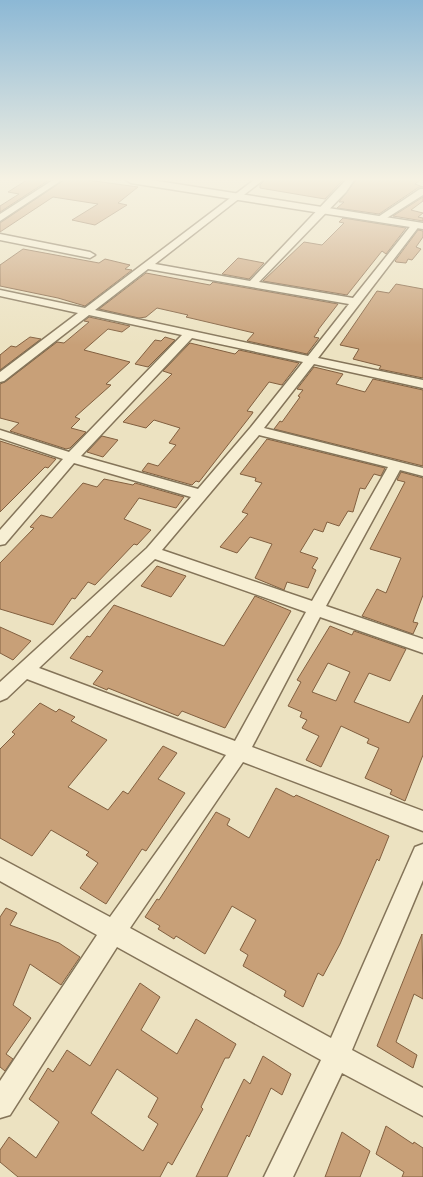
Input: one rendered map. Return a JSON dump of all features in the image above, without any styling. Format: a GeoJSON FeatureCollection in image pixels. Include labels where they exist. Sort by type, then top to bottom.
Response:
{"type":"FeatureCollection","features":[{"type":"Feature","properties":{"kind":"street"},"geometry":{"type":"LineString","coordinates":[[0,378],[187,235]]}},
{"type":"Feature","properties":{"kind":"street"},"geometry":{"type":"LineString","coordinates":[[252,284],[298,235]]}},
{"type":"Feature","properties":{"kind":"street"},"geometry":{"type":"LineString","coordinates":[[0,694],[152,552],[256,430],[356,302],[412,235]]}},
{"type":"Feature","properties":{"kind":"street"},"geometry":{"type":"LineString","coordinates":[[0,237],[90,255]]}},
{"type":"Feature","properties":{"kind":"street"},"geometry":{"type":"LineString","coordinates":[[147,266],[356,302]]}},
{"type":"Feature","properties":{"kind":"street"},"geometry":{"type":"LineString","coordinates":[[3,296],[423,384]]}},
{"type":"Feature","properties":{"kind":"street"},"geometry":{"type":"LineString","coordinates":[[0,540],[71,458],[189,334]]}},
{"type":"Feature","properties":{"kind":"street"},"geometry":{"type":"LineString","coordinates":[[256,430],[423,472]]}},
{"type":"Feature","properties":{"kind":"street"},"geometry":{"type":"LineString","coordinates":[[0,434],[71,458],[202,495]]}},
{"type":"Feature","properties":{"kind":"street"},"geometry":{"type":"LineString","coordinates":[[0,1105],[113,932],[239,752],[396,465]]}},
{"type":"Feature","properties":{"kind":"street"},"geometry":{"type":"LineString","coordinates":[[152,552],[423,646]]}},
{"type":"Feature","properties":{"kind":"street"},"geometry":{"type":"LineString","coordinates":[[24,670],[423,821]]}},
{"type":"Feature","properties":{"kind":"street"},"geometry":{"type":"LineString","coordinates":[[278,1177],[337,1055],[423,854]]}},
{"type":"Feature","properties":{"kind":"street"},"geometry":{"type":"LineString","coordinates":[[0,869],[423,1103]]}},
{"type":"Feature","properties":{"kind":"building"},"geometry":{"type":"Polygon","coordinates":[[[332,235],[401,235],[386,254],[382,251],[347,295],[263,281],[304,242],[322,245],[332,235]]]}},
{"type":"Feature","properties":{"kind":"building"},"geometry":{"type":"Polygon","coordinates":[[[414,235],[423,235],[416,247],[421,249],[412,260],[408,259],[406,263],[395,261],[414,235]]]}},
{"type":"Feature","properties":{"kind":"building"},"geometry":{"type":"Polygon","coordinates":[[[23,249],[99,263],[105,259],[130,265],[125,269],[132,270],[85,306],[58,298],[0,286],[0,265],[23,249]]]}},
{"type":"Feature","properties":{"kind":"building"},"geometry":{"type":"Polygon","coordinates":[[[238,258],[264,263],[249,279],[222,274],[238,258]]]}},
{"type":"Feature","properties":{"kind":"building"},"geometry":{"type":"Polygon","coordinates":[[[146,273],[210,285],[213,282],[338,304],[318,330],[314,337],[319,338],[307,354],[247,341],[254,333],[157,308],[146,317],[139,318],[99,309],[146,273]]]}},
{"type":"Feature","properties":{"kind":"building"},"geometry":{"type":"Polygon","coordinates":[[[396,284],[423,289],[423,378],[379,369],[381,366],[353,359],[359,349],[340,345],[377,291],[389,293],[396,284]]]}},
{"type":"Feature","properties":{"kind":"building"},"geometry":{"type":"Polygon","coordinates":[[[89,317],[130,326],[122,332],[108,329],[84,350],[130,362],[106,384],[111,385],[75,417],[80,419],[71,428],[86,432],[70,448],[66,449],[10,431],[19,423],[0,418],[0,384],[57,342],[64,343],[89,322],[84,321],[89,317]]]}},
{"type":"Feature","properties":{"kind":"building"},"geometry":{"type":"Polygon","coordinates":[[[30,337],[41,339],[0,370],[0,355],[11,346],[16,347],[30,337]]]}},
{"type":"Feature","properties":{"kind":"building"},"geometry":{"type":"Polygon","coordinates":[[[165,337],[175,340],[148,367],[135,364],[155,340],[161,341],[165,337]]]}},
{"type":"Feature","properties":{"kind":"building"},"geometry":{"type":"Polygon","coordinates":[[[190,343],[235,354],[239,350],[299,363],[282,385],[269,382],[247,411],[253,412],[252,414],[199,482],[196,481],[192,485],[142,471],[148,463],[158,466],[176,445],[169,443],[180,428],[154,420],[146,428],[123,422],[172,374],[163,371],[190,343]]]}},
{"type":"Feature","properties":{"kind":"building"},"geometry":{"type":"Polygon","coordinates":[[[314,367],[343,374],[336,384],[365,392],[373,379],[423,390],[423,466],[274,429],[280,421],[282,422],[300,397],[298,396],[303,390],[297,389],[314,367]]]}},
{"type":"Feature","properties":{"kind":"building"},"geometry":{"type":"Polygon","coordinates":[[[102,436],[118,440],[103,457],[87,452],[102,436]]]}},
{"type":"Feature","properties":{"kind":"building"},"geometry":{"type":"Polygon","coordinates":[[[267,439],[385,468],[381,476],[374,474],[365,489],[360,488],[353,512],[348,511],[339,526],[327,522],[323,532],[314,529],[300,552],[318,558],[312,568],[316,570],[308,588],[287,582],[284,590],[255,578],[272,544],[250,537],[237,553],[220,547],[248,514],[242,512],[262,483],[255,481],[256,478],[240,474],[267,439]]]}},
{"type":"Feature","properties":{"kind":"building"},"geometry":{"type":"Polygon","coordinates":[[[0,441],[56,459],[48,468],[45,467],[0,512],[0,441]]]}},
{"type":"Feature","properties":{"kind":"building"},"geometry":{"type":"Polygon","coordinates":[[[401,472],[423,478],[423,595],[413,622],[418,623],[413,634],[362,616],[377,589],[386,593],[401,558],[370,549],[405,482],[397,480],[401,472]]]}},
{"type":"Feature","properties":{"kind":"building"},"geometry":{"type":"Polygon","coordinates":[[[104,479],[133,485],[135,483],[184,497],[176,508],[139,498],[124,519],[151,530],[137,545],[134,544],[95,585],[88,582],[75,599],[72,598],[53,625],[0,609],[0,563],[34,528],[30,527],[41,515],[52,518],[83,483],[97,487],[104,479]]]}},
{"type":"Feature","properties":{"kind":"building"},"geometry":{"type":"Polygon","coordinates":[[[157,566],[186,576],[171,597],[141,586],[157,566]]]}},
{"type":"Feature","properties":{"kind":"building"},"geometry":{"type":"Polygon","coordinates":[[[255,596],[291,611],[225,728],[182,711],[178,716],[108,688],[107,690],[93,684],[103,671],[70,658],[87,636],[90,637],[114,605],[224,646],[255,596]]]}},
{"type":"Feature","properties":{"kind":"building"},"geometry":{"type":"Polygon","coordinates":[[[330,626],[352,635],[354,631],[406,649],[390,681],[369,673],[354,702],[409,723],[423,695],[423,755],[405,801],[390,794],[392,790],[365,778],[379,748],[367,743],[369,739],[341,726],[321,767],[306,760],[319,736],[302,728],[307,720],[300,717],[302,712],[288,706],[301,682],[297,680],[330,626]],[[328,663],[312,692],[336,701],[350,672],[328,663]]]}},
{"type":"Feature","properties":{"kind":"building"},"geometry":{"type":"Polygon","coordinates":[[[0,627],[31,641],[13,660],[0,653],[0,627]]]}},
{"type":"Feature","properties":{"kind":"building"},"geometry":{"type":"Polygon","coordinates":[[[40,703],[56,712],[59,709],[75,717],[71,721],[107,740],[68,787],[108,810],[123,791],[128,794],[163,746],[177,753],[158,779],[185,793],[146,851],[142,849],[106,904],[80,888],[98,863],[86,855],[89,852],[51,830],[32,856],[0,838],[0,749],[15,734],[12,732],[40,703]]]}},
{"type":"Feature","properties":{"kind":"building"},"geometry":{"type":"Polygon","coordinates":[[[276,788],[389,836],[340,944],[323,976],[318,973],[303,1007],[284,996],[286,991],[243,966],[248,955],[240,950],[256,920],[232,906],[205,954],[176,936],[174,939],[158,929],[160,926],[145,917],[157,899],[159,900],[216,812],[230,819],[227,825],[249,838],[276,788]]]}},
{"type":"Feature","properties":{"kind":"building"},"geometry":{"type":"Polygon","coordinates":[[[6,908],[17,913],[10,925],[59,943],[80,957],[61,985],[30,964],[13,1005],[31,1018],[6,1054],[13,1059],[5,1071],[0,1067],[0,917],[6,908]]]}},
{"type":"Feature","properties":{"kind":"building"},"geometry":{"type":"Polygon","coordinates":[[[422,934],[423,999],[414,994],[396,1042],[417,1055],[413,1068],[377,1046],[422,934]]]}},
{"type":"Feature","properties":{"kind":"building"},"geometry":{"type":"Polygon","coordinates":[[[140,983],[160,997],[141,1030],[177,1054],[196,1019],[236,1044],[229,1058],[225,1058],[201,1107],[203,1109],[172,1165],[168,1162],[160,1177],[18,1177],[0,1162],[0,1150],[9,1137],[36,1158],[59,1122],[29,1099],[48,1068],[53,1072],[67,1050],[90,1066],[140,983]],[[117,1069],[91,1113],[143,1151],[158,1124],[148,1117],[158,1098],[117,1069]]]}},
{"type":"Feature","properties":{"kind":"building"},"geometry":{"type":"Polygon","coordinates":[[[263,1056],[291,1074],[282,1095],[271,1088],[249,1137],[247,1135],[227,1177],[196,1177],[244,1079],[250,1084],[263,1056]]]}},
{"type":"Feature","properties":{"kind":"building"},"geometry":{"type":"Polygon","coordinates":[[[386,1126],[413,1144],[414,1142],[423,1148],[423,1177],[402,1177],[404,1172],[376,1154],[386,1126]]]}},
{"type":"Feature","properties":{"kind":"building"},"geometry":{"type":"Polygon","coordinates":[[[342,1132],[370,1151],[360,1177],[325,1177],[342,1132]]]}}]}
